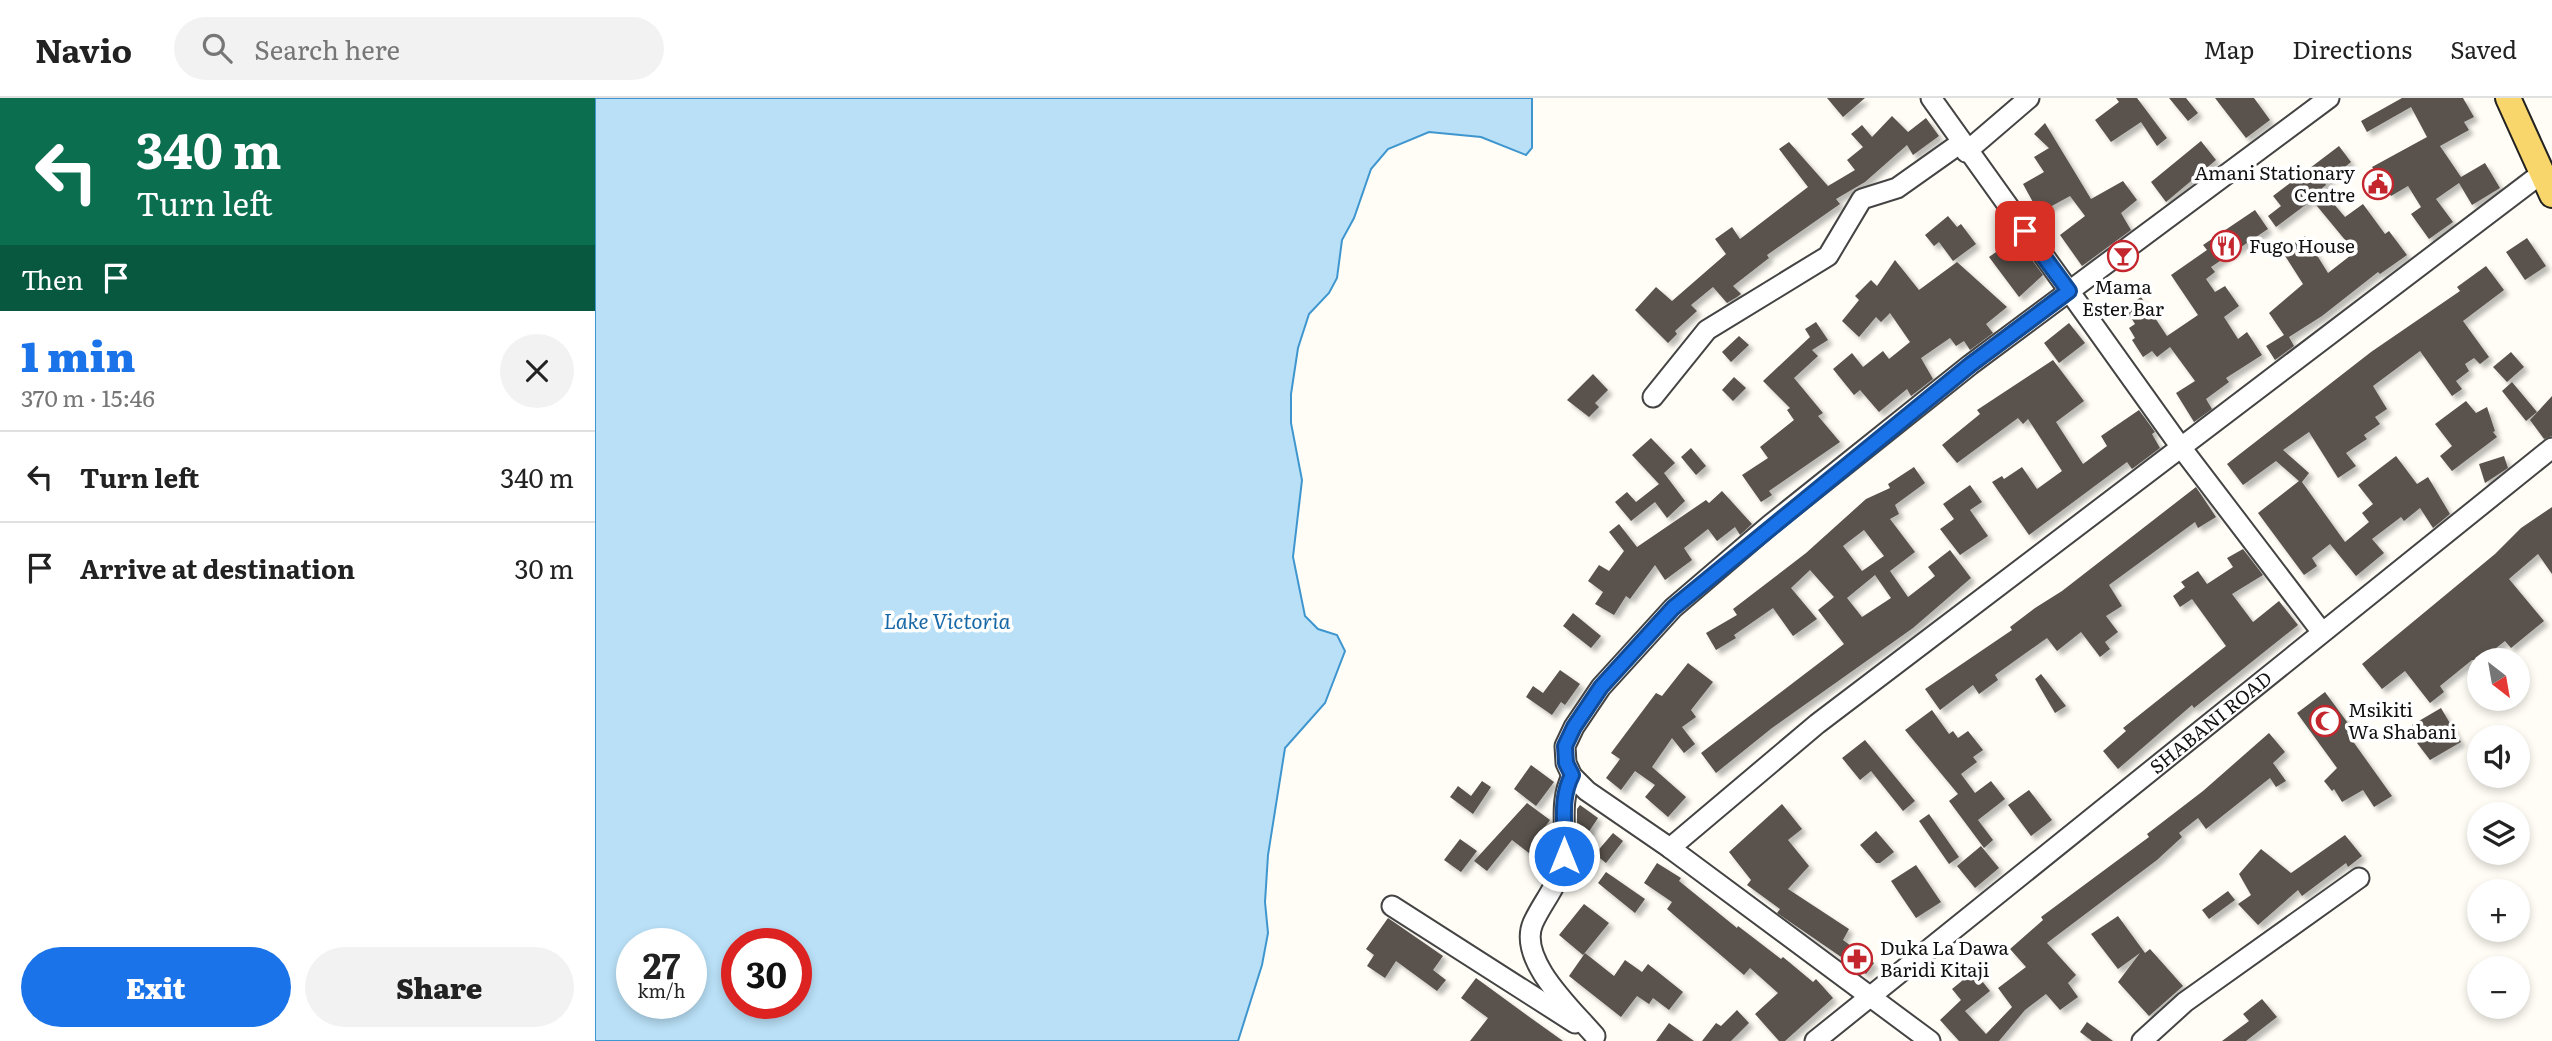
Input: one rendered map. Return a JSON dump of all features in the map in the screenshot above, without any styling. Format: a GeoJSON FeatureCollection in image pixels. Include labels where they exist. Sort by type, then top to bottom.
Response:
{"type":"FeatureCollection","features":[{"type":"Feature","properties":{"kind":"main road"},"geometry":{"type":"LineString","coordinates":[[2508,98],[2547,184]]}},
{"type":"Feature","properties":{"kind":"street"},"geometry":{"type":"LineString","coordinates":[[1931,98],[2180,446],[2321,631]]}},
{"type":"Feature","properties":{"kind":"street"},"geometry":{"type":"LineString","coordinates":[[1653,397],[1707,330],[1828,256],[1862,199],[1897,188],[1964,147],[2029,98]]}},
{"type":"Feature","properties":{"kind":"street"},"geometry":{"type":"LineString","coordinates":[[1930,1041],[1670,848],[1616,813],[1572,775],[1566,763],[1565,746],[1574,727],[1601,687],[1673,608],[1970,365],[2329,98]]}},
{"type":"Feature","properties":{"kind":"street"},"geometry":{"type":"LineString","coordinates":[[1670,848],[1817,724],[2180,446],[2385,295],[2547,184]]}},
{"type":"Feature","properties":{"kind":"street","name":"SHABANI ROAD"},"geometry":{"type":"LineString","coordinates":[[1815,1041],[2205,728],[2321,631],[2552,448]]}},
{"type":"Feature","properties":{"kind":"street"},"geometry":{"type":"LineString","coordinates":[[1572,775],[1562,804],[1566,835],[1561,873],[1532,925],[1529,943],[1531,953],[1546,978],[1599,1039]]}},
{"type":"Feature","properties":{"kind":"street"},"geometry":{"type":"LineString","coordinates":[[2142,1041],[2185,1002],[2359,878]]}},
{"type":"Feature","properties":{"kind":"street"},"geometry":{"type":"LineString","coordinates":[[1392,906],[1599,1039]]}},
{"type":"Feature","properties":{"kind":"water","name":"Lake Victoria"},"geometry":{"type":"Polygon","coordinates":[[[595,98],[1532,98],[1532,148],[1526,155],[1481,137],[1429,132],[1388,149],[1371,169],[1354,218],[1342,240],[1337,278],[1329,293],[1309,314],[1298,348],[1291,394],[1291,423],[1302,480],[1293,557],[1305,616],[1318,629],[1337,635],[1345,651],[1325,703],[1285,748],[1268,855],[1265,902],[1268,933],[1262,965],[1238,1041],[595,1041],[595,98]]]}},
{"type":"Feature","properties":{"kind":"building"},"geometry":{"type":"Polygon","coordinates":[[[1827,98],[1865,98],[1843,117],[1827,98]]]}},
{"type":"Feature","properties":{"kind":"building"},"geometry":{"type":"Polygon","coordinates":[[[2116,98],[2137,98],[2167,138],[2157,146],[2141,122],[2111,142],[2095,120],[2119,102],[2116,98]]]}},
{"type":"Feature","properties":{"kind":"building"},"geometry":{"type":"Polygon","coordinates":[[[2169,98],[2186,98],[2198,113],[2188,121],[2169,98]]]}},
{"type":"Feature","properties":{"kind":"building"},"geometry":{"type":"Polygon","coordinates":[[[2215,98],[2254,98],[2270,120],[2246,138],[2215,98]]]}},
{"type":"Feature","properties":{"kind":"building"},"geometry":{"type":"Polygon","coordinates":[[[2402,98],[2463,98],[2474,117],[2464,122],[2469,130],[2440,146],[2461,177],[2485,163],[2500,188],[2472,205],[2459,183],[2436,199],[2453,222],[2429,239],[2411,214],[2421,207],[2408,186],[2391,196],[2372,167],[2427,137],[2411,107],[2367,132],[2361,121],[2402,98]]]}},
{"type":"Feature","properties":{"kind":"building"},"geometry":{"type":"Polygon","coordinates":[[[1892,116],[1908,132],[1926,118],[1939,136],[1913,155],[1907,145],[1865,182],[1836,199],[1840,204],[1767,255],[1769,258],[1733,286],[1741,294],[1727,303],[1713,287],[1691,305],[1697,311],[1675,331],[1677,334],[1668,343],[1635,310],[1656,287],[1672,301],[1726,254],[1715,239],[1732,227],[1740,239],[1808,187],[1779,149],[1789,142],[1828,186],[1855,170],[1847,160],[1863,147],[1851,134],[1862,125],[1872,137],[1892,116]]]}},
{"type":"Feature","properties":{"kind":"building"},"geometry":{"type":"Polygon","coordinates":[[[2045,123],[2091,199],[2123,181],[2137,200],[2121,213],[2131,230],[2082,266],[2060,235],[2085,216],[2070,196],[2039,213],[2023,184],[2044,172],[2034,157],[2049,148],[2034,134],[2045,123]]]}},
{"type":"Feature","properties":{"kind":"building"},"geometry":{"type":"Polygon","coordinates":[[[2201,141],[2216,160],[2166,202],[2151,182],[2201,141]]]}},
{"type":"Feature","properties":{"kind":"building"},"geometry":{"type":"Polygon","coordinates":[[[2339,146],[2351,162],[2321,189],[2345,217],[2363,204],[2385,234],[2389,231],[2407,255],[2380,274],[2378,272],[2322,316],[2289,337],[2294,346],[2275,360],[2266,346],[2284,335],[2269,313],[2303,284],[2282,251],[2305,236],[2328,273],[2355,252],[2312,200],[2276,227],[2268,216],[2281,206],[2273,196],[2339,146]]]}},
{"type":"Feature","properties":{"kind":"building"},"geometry":{"type":"Polygon","coordinates":[[[2255,210],[2268,229],[2211,267],[2215,272],[2206,279],[2215,292],[2225,286],[2239,306],[2224,317],[2238,339],[2247,332],[2262,355],[2226,378],[2229,382],[2206,399],[2212,409],[2194,422],[2176,393],[2195,381],[2170,347],[2157,357],[2152,351],[2143,357],[2132,340],[2135,338],[2129,328],[2135,324],[2125,308],[2141,297],[2167,336],[2198,315],[2171,275],[2207,250],[2203,245],[2255,210]]]}},
{"type":"Feature","properties":{"kind":"building"},"geometry":{"type":"Polygon","coordinates":[[[1948,216],[1957,227],[1961,224],[1976,244],[1953,261],[1939,242],[1934,246],[1925,235],[1948,216]]]}},
{"type":"Feature","properties":{"kind":"building"},"geometry":{"type":"Polygon","coordinates":[[[2016,238],[2043,275],[2019,297],[1989,257],[2016,238]]]}},
{"type":"Feature","properties":{"kind":"building"},"geometry":{"type":"Polygon","coordinates":[[[2527,238],[2546,266],[2525,280],[2506,252],[2527,238]]]}},
{"type":"Feature","properties":{"kind":"building"},"geometry":{"type":"Polygon","coordinates":[[[1895,260],[1919,290],[1957,262],[2007,307],[1986,324],[1993,333],[1970,350],[1964,341],[1956,346],[1950,338],[1921,358],[1933,379],[1911,396],[1907,389],[1879,412],[1860,390],[1854,395],[1833,369],[1852,353],[1863,367],[1883,351],[1889,359],[1910,342],[1890,313],[1881,322],[1876,317],[1859,337],[1842,321],[1859,300],[1855,296],[1871,280],[1877,286],[1895,260]]]}},
{"type":"Feature","properties":{"kind":"building"},"geometry":{"type":"Polygon","coordinates":[[[2486,266],[2504,290],[2463,321],[2489,357],[2480,364],[2474,358],[2465,364],[2469,371],[2456,381],[2462,389],[2452,396],[2420,351],[2373,386],[2387,409],[2375,417],[2380,424],[2364,435],[2367,439],[2346,453],[2356,466],[2338,478],[2309,432],[2283,450],[2309,473],[2302,482],[2345,542],[2369,522],[2362,513],[2373,504],[2358,485],[2396,456],[2417,484],[2428,477],[2450,514],[2433,528],[2420,508],[2404,521],[2401,517],[2372,539],[2384,553],[2356,576],[2330,544],[2312,558],[2317,566],[2304,575],[2258,513],[2299,481],[2276,461],[2243,485],[2227,464],[2371,352],[2460,291],[2457,287],[2486,266]]]}},
{"type":"Feature","properties":{"kind":"building"},"geometry":{"type":"Polygon","coordinates":[[[1816,322],[1828,340],[1812,350],[1818,356],[1794,378],[1823,413],[1818,416],[1840,442],[1769,491],[1772,495],[1761,502],[1742,475],[1768,458],[1760,447],[1794,420],[1787,410],[1790,408],[1763,381],[1810,337],[1805,329],[1816,322]]]}},
{"type":"Feature","properties":{"kind":"building"},"geometry":{"type":"Polygon","coordinates":[[[2069,323],[2085,343],[2059,363],[2044,343],[2069,323]]]}},
{"type":"Feature","properties":{"kind":"building"},"geometry":{"type":"Polygon","coordinates":[[[1739,336],[1749,345],[1731,362],[1722,352],[1739,336]]]}},
{"type":"Feature","properties":{"kind":"building"},"geometry":{"type":"Polygon","coordinates":[[[2511,352],[2524,367],[2507,382],[2493,367],[2511,352]]]}},
{"type":"Feature","properties":{"kind":"building"},"geometry":{"type":"Polygon","coordinates":[[[2053,360],[2084,401],[2056,422],[2083,464],[2107,446],[2101,436],[2139,410],[2155,432],[2152,434],[2160,448],[2132,469],[2127,462],[2029,535],[1992,482],[2002,476],[2004,479],[2022,467],[2037,489],[2062,471],[2028,419],[2023,424],[2018,418],[1957,463],[1942,445],[1980,414],[1977,410],[2053,360]]]}},
{"type":"Feature","properties":{"kind":"building"},"geometry":{"type":"Polygon","coordinates":[[[1593,374],[1608,390],[1595,403],[1599,407],[1589,417],[1567,400],[1593,374]]]}},
{"type":"Feature","properties":{"kind":"building"},"geometry":{"type":"Polygon","coordinates":[[[1734,377],[1746,388],[1733,401],[1722,390],[1734,377]]]}},
{"type":"Feature","properties":{"kind":"building"},"geometry":{"type":"Polygon","coordinates":[[[2512,382],[2537,412],[2526,421],[2502,391],[2512,382]]]}},
{"type":"Feature","properties":{"kind":"building"},"geometry":{"type":"Polygon","coordinates":[[[2552,396],[2552,436],[2544,439],[2530,420],[2552,396]]]}},
{"type":"Feature","properties":{"kind":"building"},"geometry":{"type":"Polygon","coordinates":[[[2466,401],[2476,413],[2487,407],[2495,431],[2493,432],[2497,437],[2452,471],[2440,456],[2452,446],[2435,424],[2466,401]]]}},
{"type":"Feature","properties":{"kind":"building"},"geometry":{"type":"Polygon","coordinates":[[[1651,438],[1675,463],[1664,473],[1685,501],[1667,518],[1655,502],[1631,521],[1615,502],[1627,492],[1636,502],[1659,484],[1632,455],[1651,438]]]}},
{"type":"Feature","properties":{"kind":"building"},"geometry":{"type":"Polygon","coordinates":[[[1691,448],[1706,466],[1696,475],[1681,457],[1691,448]]]}},
{"type":"Feature","properties":{"kind":"building"},"geometry":{"type":"Polygon","coordinates":[[[2504,456],[2508,468],[2485,483],[2479,464],[2504,456]]]}},
{"type":"Feature","properties":{"kind":"building"},"geometry":{"type":"Polygon","coordinates":[[[1914,467],[1925,483],[1895,505],[1899,514],[1890,519],[1915,552],[1890,571],[1908,597],[1935,576],[1928,567],[1950,550],[1971,578],[1913,628],[1772,728],[1716,773],[1701,753],[1844,644],[1818,610],[1834,597],[1810,570],[1791,588],[1817,619],[1793,636],[1773,608],[1734,635],[1736,638],[1716,650],[1706,633],[1737,615],[1733,609],[1806,553],[1866,499],[1890,488],[1888,484],[1914,467]],[[1864,530],[1843,546],[1862,571],[1884,556],[1864,530]],[[1875,575],[1847,598],[1862,617],[1891,598],[1875,575]]]}},
{"type":"Feature","properties":{"kind":"building"},"geometry":{"type":"Polygon","coordinates":[[[1970,485],[1982,502],[1970,510],[1988,536],[1960,555],[1940,529],[1954,519],[1943,504],[1970,485]]]}},
{"type":"Feature","properties":{"kind":"building"},"geometry":{"type":"Polygon","coordinates":[[[2196,487],[2216,517],[2198,528],[2195,522],[2109,585],[2122,606],[2106,616],[2118,632],[2105,642],[2110,649],[2100,657],[2081,632],[2057,651],[2047,638],[1995,675],[1998,680],[1979,694],[1973,685],[1940,710],[1925,689],[2012,630],[2010,627],[2062,591],[2196,487]]]}},
{"type":"Feature","properties":{"kind":"building"},"geometry":{"type":"Polygon","coordinates":[[[1722,491],[1752,524],[1740,535],[1735,527],[1717,541],[1708,529],[1684,548],[1692,560],[1665,580],[1655,565],[1630,599],[1626,596],[1614,615],[1595,604],[1603,592],[1588,581],[1599,565],[1609,571],[1624,551],[1609,532],[1619,524],[1637,547],[1706,500],[1709,503],[1722,491]]]}},
{"type":"Feature","properties":{"kind":"building"},"geometry":{"type":"Polygon","coordinates":[[[2552,507],[2552,574],[2538,554],[2509,579],[2544,621],[2511,648],[2505,641],[2496,648],[2467,648],[2467,664],[2440,686],[2444,692],[2430,703],[2405,671],[2382,689],[2362,664],[2495,554],[2521,528],[2552,507]]]}},
{"type":"Feature","properties":{"kind":"building"},"geometry":{"type":"Polygon","coordinates":[[[2243,549],[2263,575],[2232,594],[2253,622],[2279,601],[2298,625],[2194,708],[2192,705],[2118,769],[2103,751],[2126,731],[2123,728],[2226,646],[2192,599],[2180,607],[2173,596],[2185,587],[2181,582],[2198,571],[2207,584],[2233,567],[2227,558],[2243,549]]]}},
{"type":"Feature","properties":{"kind":"building"},"geometry":{"type":"Polygon","coordinates":[[[1573,613],[1601,636],[1591,648],[1563,626],[1573,613]]]}},
{"type":"Feature","properties":{"kind":"building"},"geometry":{"type":"Polygon","coordinates":[[[1688,663],[1713,682],[1691,710],[1696,717],[1682,727],[1695,744],[1684,753],[1672,738],[1652,767],[1686,797],[1668,817],[1645,797],[1655,785],[1635,771],[1621,790],[1606,778],[1620,759],[1611,753],[1656,693],[1662,696],[1688,663]]]}},
{"type":"Feature","properties":{"kind":"building"},"geometry":{"type":"Polygon","coordinates":[[[1560,670],[1580,684],[1565,705],[1561,702],[1552,715],[1526,697],[1533,686],[1543,693],[1560,670]]]}},
{"type":"Feature","properties":{"kind":"building"},"geometry":{"type":"Polygon","coordinates":[[[2041,674],[2066,706],[2055,713],[2035,679],[2041,674]]]}},
{"type":"Feature","properties":{"kind":"building"},"geometry":{"type":"Polygon","coordinates":[[[2325,692],[2353,730],[2347,733],[2392,796],[2374,807],[2363,790],[2342,802],[2334,789],[2332,791],[2324,781],[2337,768],[2297,713],[2325,692]]]}},
{"type":"Feature","properties":{"kind":"building"},"geometry":{"type":"Polygon","coordinates":[[[2441,708],[2461,742],[2430,760],[2417,743],[2421,740],[2412,725],[2441,708]]]}},
{"type":"Feature","properties":{"kind":"building"},"geometry":{"type":"Polygon","coordinates":[[[1932,710],[1949,734],[1953,731],[1958,738],[1968,731],[1983,750],[1973,757],[1977,762],[1961,774],[1975,793],[1991,781],[2005,799],[1978,820],[1993,840],[1984,848],[1949,801],[1958,794],[1905,730],[1932,710]]]}},
{"type":"Feature","properties":{"kind":"building"},"geometry":{"type":"Polygon","coordinates":[[[2269,733],[2285,752],[2273,763],[2286,781],[2276,787],[2270,778],[2206,829],[2198,818],[2179,833],[2182,837],[2157,860],[2047,943],[2076,975],[2068,983],[2078,997],[2060,1010],[2046,994],[2025,1010],[1999,1041],[1959,1041],[1940,1020],[1961,1000],[1952,989],[1974,971],[1990,991],[1965,1011],[1986,1034],[2012,1007],[1998,988],[2026,967],[2010,949],[2043,920],[2041,917],[2149,837],[2147,834],[2203,791],[2269,733]]]}},
{"type":"Feature","properties":{"kind":"building"},"geometry":{"type":"Polygon","coordinates":[[[1865,740],[1915,801],[1903,811],[1871,771],[1860,780],[1842,758],[1865,740]]]}},
{"type":"Feature","properties":{"kind":"building"},"geometry":{"type":"Polygon","coordinates":[[[1531,765],[1554,782],[1536,806],[1514,789],[1531,765]]]}},
{"type":"Feature","properties":{"kind":"building"},"geometry":{"type":"Polygon","coordinates":[[[1482,781],[1491,787],[1473,814],[1450,797],[1458,786],[1471,796],[1482,781]]]}},
{"type":"Feature","properties":{"kind":"building"},"geometry":{"type":"Polygon","coordinates":[[[2029,790],[2052,820],[2031,836],[2008,805],[2029,790]]]}},
{"type":"Feature","properties":{"kind":"building"},"geometry":{"type":"Polygon","coordinates":[[[1527,803],[1550,820],[1536,839],[1539,841],[1529,853],[1512,840],[1487,871],[1474,861],[1527,803]]]}},
{"type":"Feature","properties":{"kind":"building"},"geometry":{"type":"Polygon","coordinates":[[[1782,804],[1802,829],[1788,840],[1809,866],[1788,889],[1849,929],[1843,940],[1874,963],[1866,974],[1777,913],[1780,909],[1747,885],[1751,880],[1729,852],[1782,804]]]}},
{"type":"Feature","properties":{"kind":"building"},"geometry":{"type":"Polygon","coordinates":[[[1580,805],[1598,818],[1586,836],[1577,829],[1577,809],[1580,805]]]}},
{"type":"Feature","properties":{"kind":"building"},"geometry":{"type":"Polygon","coordinates":[[[1929,814],[1959,857],[1949,864],[1919,821],[1929,814]]]}},
{"type":"Feature","properties":{"kind":"building"},"geometry":{"type":"Polygon","coordinates":[[[1876,831],[1894,852],[1880,863],[1876,863],[1860,845],[1876,831]]]}},
{"type":"Feature","properties":{"kind":"building"},"geometry":{"type":"Polygon","coordinates":[[[1613,833],[1623,841],[1606,863],[1595,854],[1613,833]]]}},
{"type":"Feature","properties":{"kind":"building"},"geometry":{"type":"Polygon","coordinates":[[[2345,835],[2362,856],[2348,867],[2346,863],[2302,896],[2298,890],[2258,925],[2238,904],[2251,895],[2239,874],[2261,849],[2291,873],[2345,835]]]}},
{"type":"Feature","properties":{"kind":"building"},"geometry":{"type":"Polygon","coordinates":[[[1460,839],[1477,851],[1461,872],[1444,860],[1460,839]]]}},
{"type":"Feature","properties":{"kind":"building"},"geometry":{"type":"Polygon","coordinates":[[[1981,846],[1999,868],[1975,888],[1957,866],[1981,846]]]}},
{"type":"Feature","properties":{"kind":"building"},"geometry":{"type":"Polygon","coordinates":[[[1657,863],[1681,878],[1679,881],[1737,928],[1738,926],[1781,959],[1783,957],[1813,982],[1816,979],[1833,998],[1785,1041],[1779,1041],[1755,1014],[1778,993],[1750,968],[1744,975],[1667,909],[1672,902],[1644,883],[1657,863]]]}},
{"type":"Feature","properties":{"kind":"building"},"geometry":{"type":"Polygon","coordinates":[[[1916,865],[1941,902],[1916,918],[1891,881],[1916,865]]]}},
{"type":"Feature","properties":{"kind":"building"},"geometry":{"type":"Polygon","coordinates":[[[1606,872],[1645,899],[1635,913],[1598,883],[1606,872]]]}},
{"type":"Feature","properties":{"kind":"building"},"geometry":{"type":"Polygon","coordinates":[[[2228,891],[2235,900],[2209,919],[2202,910],[2228,891]]]}},
{"type":"Feature","properties":{"kind":"building"},"geometry":{"type":"Polygon","coordinates":[[[1584,904],[1609,923],[1583,955],[1559,935],[1584,904]]]}},
{"type":"Feature","properties":{"kind":"building"},"geometry":{"type":"Polygon","coordinates":[[[2118,916],[2145,953],[2150,949],[2183,986],[2149,1016],[2118,982],[2140,953],[2118,969],[2091,934],[2118,916]]]}},
{"type":"Feature","properties":{"kind":"building"},"geometry":{"type":"Polygon","coordinates":[[[1388,918],[1443,956],[1433,970],[1446,980],[1437,991],[1396,961],[1385,978],[1367,966],[1374,955],[1366,949],[1388,918]]]}},
{"type":"Feature","properties":{"kind":"building"},"geometry":{"type":"Polygon","coordinates":[[[1585,953],[1614,976],[1625,960],[1642,972],[1648,964],[1683,992],[1669,1010],[1653,998],[1649,1004],[1637,996],[1621,1017],[1569,976],[1585,953]]]}},
{"type":"Feature","properties":{"kind":"building"},"geometry":{"type":"Polygon","coordinates":[[[1476,978],[1563,1041],[1470,1041],[1488,1018],[1461,998],[1476,978]]]}},
{"type":"Feature","properties":{"kind":"building"},"geometry":{"type":"Polygon","coordinates":[[[2262,999],[2277,1017],[2246,1041],[2222,1041],[2249,1021],[2243,1014],[2262,999]]]}},
{"type":"Feature","properties":{"kind":"building"},"geometry":{"type":"Polygon","coordinates":[[[1737,1010],[1749,1023],[1731,1041],[1702,1041],[1716,1023],[1721,1026],[1737,1010]]]}},
{"type":"Feature","properties":{"kind":"building"},"geometry":{"type":"Polygon","coordinates":[[[2087,1022],[2113,1041],[2092,1041],[2080,1032],[2087,1022]]]}},
{"type":"Feature","properties":{"kind":"building"},"geometry":{"type":"Polygon","coordinates":[[[1669,1023],[1694,1041],[1656,1041],[1669,1023]]]}},
{"type":"Feature","properties":{"kind":"place","name":"Amani Stationary Centre"},"geometry":{"type":"Point","coordinates":[2378,184]}},
{"type":"Feature","properties":{"kind":"place","name":"Fugo House"},"geometry":{"type":"Point","coordinates":[2226,246]}},
{"type":"Feature","properties":{"kind":"place","name":"Mama Ester Bar"},"geometry":{"type":"Point","coordinates":[2123,256]}},
{"type":"Feature","properties":{"kind":"place","name":"Msikiti Wa Shabani"},"geometry":{"type":"Point","coordinates":[2325,721]}},
{"type":"Feature","properties":{"kind":"place","name":"Duka La Dawa Baridi Kitaji"},"geometry":{"type":"Point","coordinates":[1857,959]}},
{"type":"Feature","properties":{"kind":"route"},"geometry":{"type":"LineString","coordinates":[[1564,856],[1566,835],[1562,804],[1564,791],[1572,775],[1566,763],[1565,746],[1574,727],[1601,687],[1673,608],[1751,541],[1970,365],[2069,291],[2025,231]]}}]}
